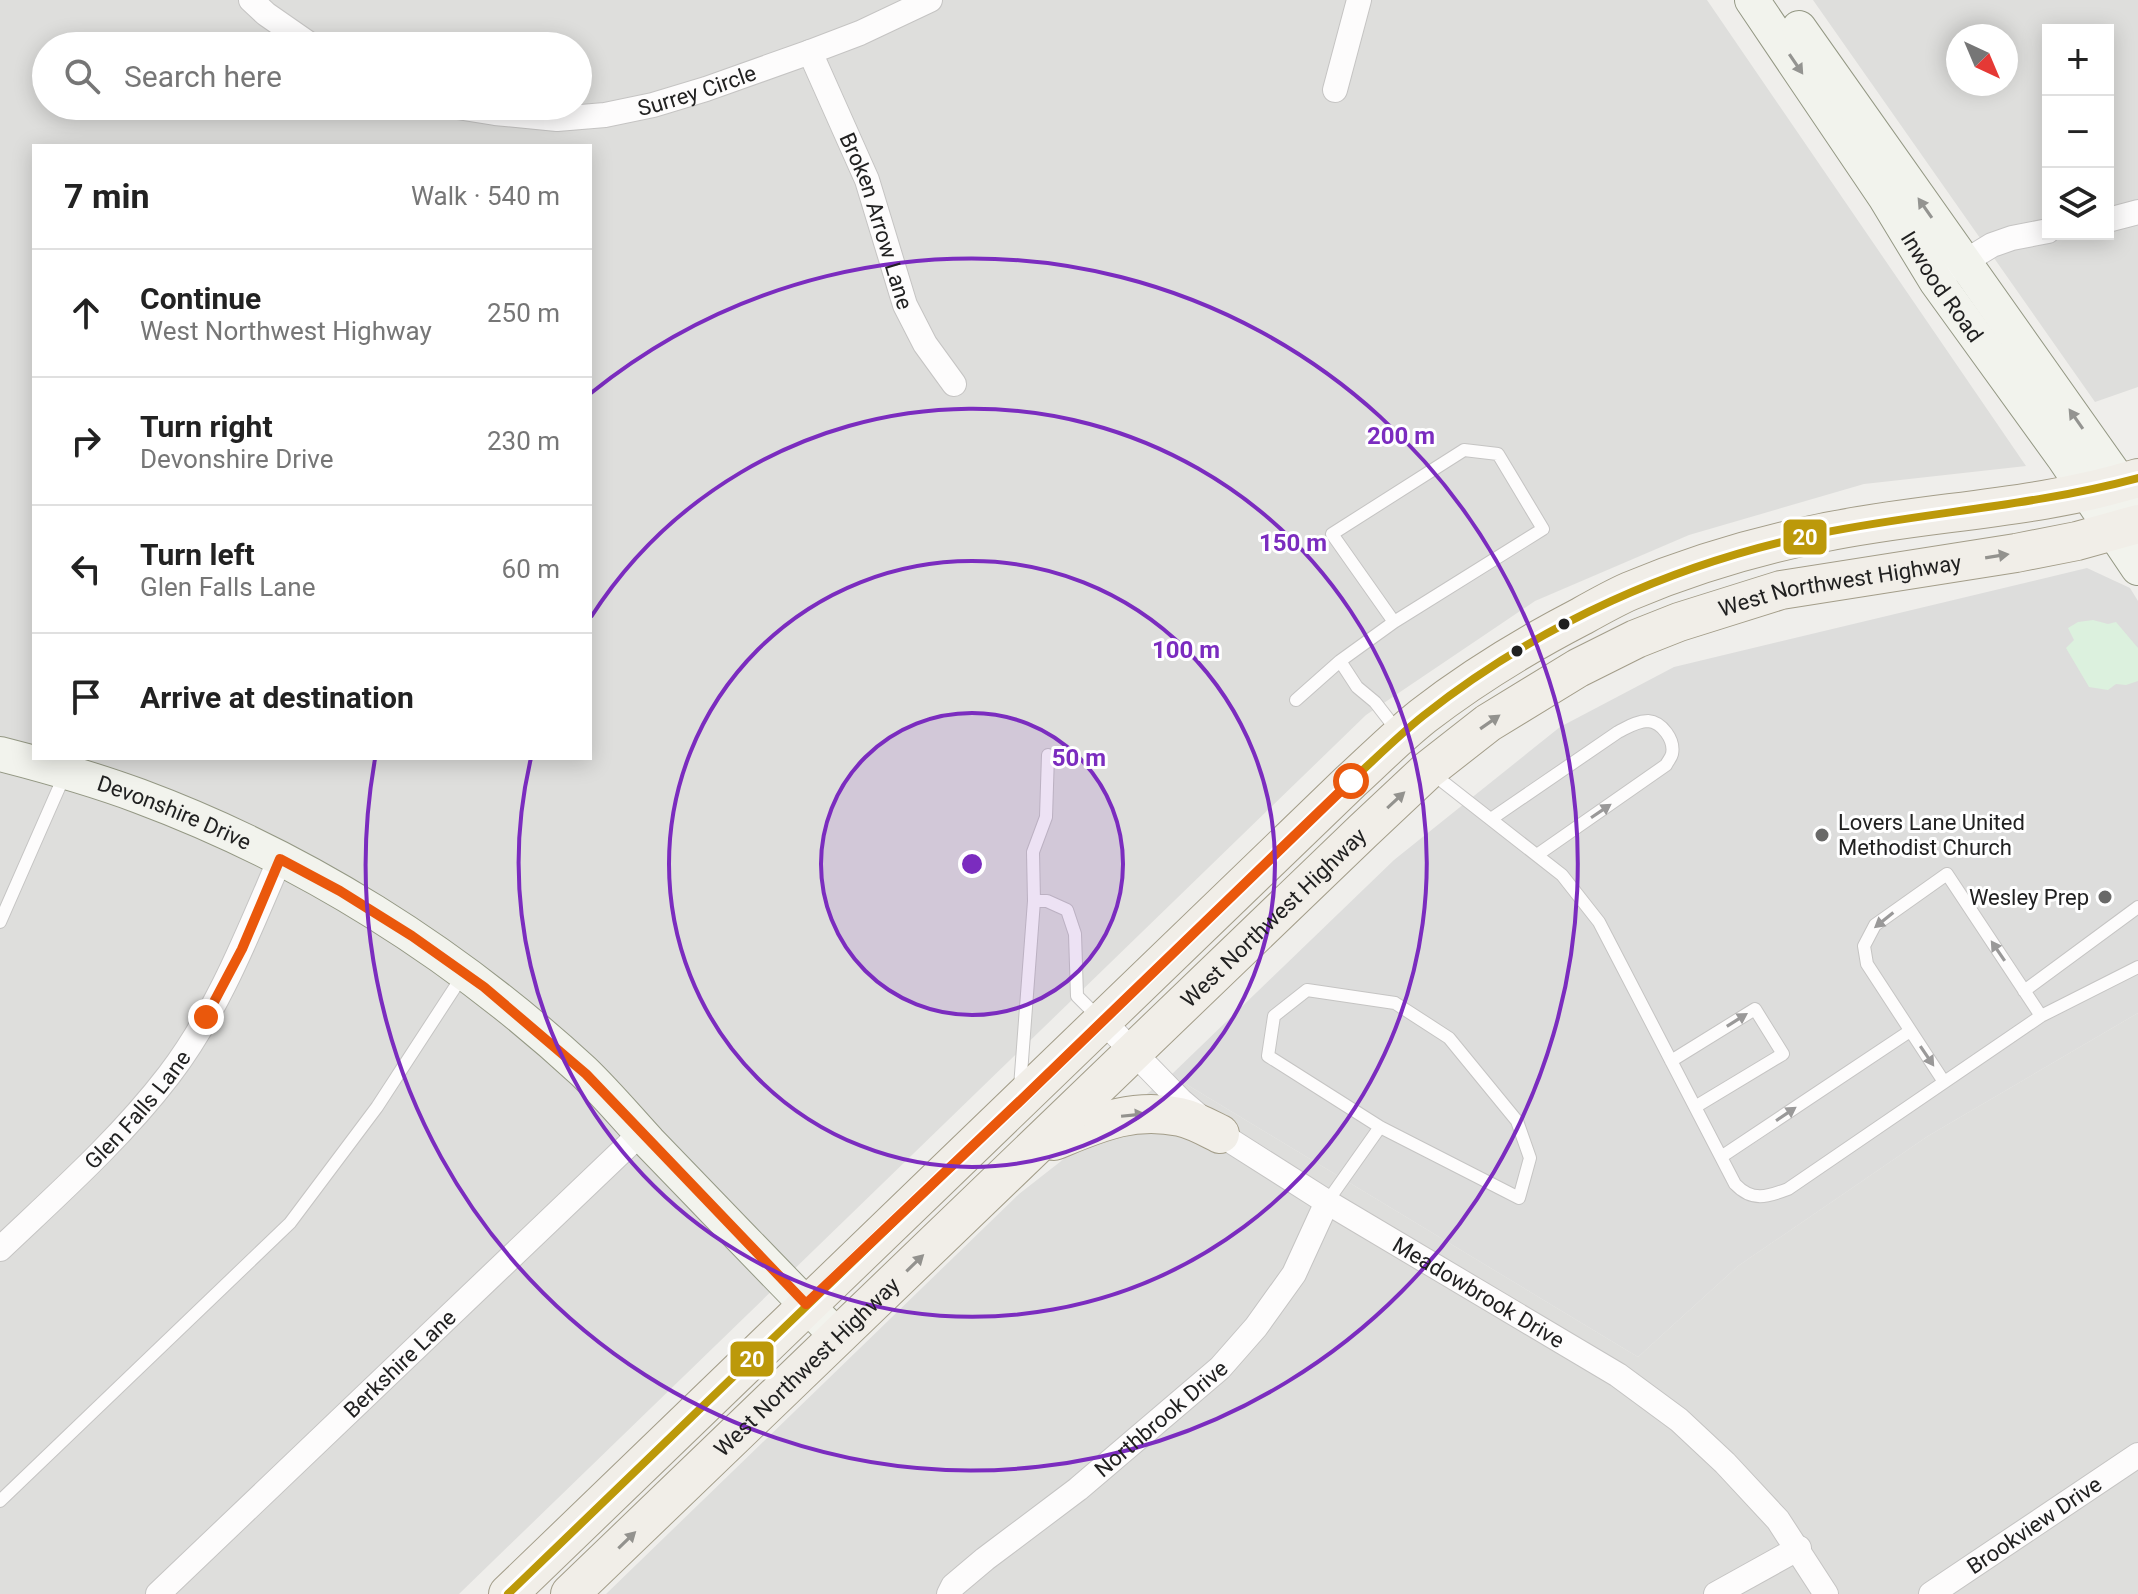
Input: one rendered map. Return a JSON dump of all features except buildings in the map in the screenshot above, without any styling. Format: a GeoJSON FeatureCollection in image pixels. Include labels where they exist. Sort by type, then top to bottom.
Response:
{"type":"FeatureCollection","features":[{"type":"Feature","properties":{"kind":"main road","name":"West Northwest Highway"},"geometry":{"type":"LineString","coordinates":[[508,1594],[806,1304],[1401,735],[1495,665],[1628,592],[1763,546],[1824,532],[2123,503]]}},
{"type":"Feature","properties":{"kind":"main road","name":"West Northwest Highway"},"geometry":{"type":"LineString","coordinates":[[570,1594],[1428,770],[1488,723],[1554,681],[1636,639],[1679,622],[1781,590],[2077,541],[2123,503]]}},
{"type":"Feature","properties":{"kind":"main road"},"geometry":{"type":"LineString","coordinates":[[1401,735],[1428,770]]}},
{"type":"Feature","properties":{"kind":"main road"},"geometry":{"type":"LineString","coordinates":[[1033,1149],[1128,1114],[1183,1117],[1220,1134]]}},
{"type":"Feature","properties":{"kind":"street"},"geometry":{"type":"LineString","coordinates":[[251,0],[292,32]]}},
{"type":"Feature","properties":{"kind":"street","name":"Surrey Circle"},"geometry":{"type":"LineString","coordinates":[[592,116],[653,105],[706,89],[860,33],[930,0]]}},
{"type":"Feature","properties":{"kind":"street"},"geometry":{"type":"LineString","coordinates":[[1335,90],[1359,0]]}},
{"type":"Feature","properties":{"kind":"street","name":"Inwood Road"},"geometry":{"type":"LineString","coordinates":[[1752,0],[1885,197],[1950,271]]}},
{"type":"Feature","properties":{"kind":"street","name":"Inwood Road"},"geometry":{"type":"LineString","coordinates":[[1779,0],[1950,271],[2123,503],[2138,568]]}},
{"type":"Feature","properties":{"kind":"street","name":"Broken Arrow Lane"},"geometry":{"type":"LineString","coordinates":[[810,52],[867,180],[905,305],[925,344],[954,384]]}},
{"type":"Feature","properties":{"kind":"street"},"geometry":{"type":"LineString","coordinates":[[2114,218],[2138,212]]}},
{"type":"Feature","properties":{"kind":"street"},"geometry":{"type":"LineString","coordinates":[[1950,271],[1992,245],[2042,232]]}},
{"type":"Feature","properties":{"kind":"street","name":"Devonshire Drive"},"geometry":{"type":"LineString","coordinates":[[0,754],[67,771],[140,796],[245,841],[340,891],[412,936],[484,987],[576,1065],[838,1337]]}},
{"type":"Feature","properties":{"kind":"street","name":"Glen Falls Lane"},"geometry":{"type":"LineString","coordinates":[[0,1249],[118,1135],[170,1073],[206,1017],[242,949],[280,859]]}},
{"type":"Feature","properties":{"kind":"street","name":"Meadowbrook Drive"},"geometry":{"type":"LineString","coordinates":[[1103,1021],[1181,1101],[1220,1134],[1327,1202],[1618,1375],[1679,1420],[1725,1463],[1778,1520],[1826,1594]]}},
{"type":"Feature","properties":{"kind":"street","name":"Berkshire Lane"},"geometry":{"type":"LineString","coordinates":[[158,1594],[641,1133]]}},
{"type":"Feature","properties":{"kind":"street","name":"Northbrook Drive"},"geometry":{"type":"LineString","coordinates":[[949,1594],[953,1586],[985,1559],[1078,1489],[1220,1368],[1256,1327],[1294,1274],[1327,1202]]}},
{"type":"Feature","properties":{"kind":"street","name":"Brookview Drive"},"geometry":{"type":"LineString","coordinates":[[1931,1594],[2138,1455]]}},
{"type":"Feature","properties":{"kind":"street"},"geometry":{"type":"LineString","coordinates":[[1716,1594],[1799,1548]]}},
{"type":"Feature","properties":{"kind":"lane"},"geometry":{"type":"LineString","coordinates":[[1296,700],[1340,661],[1394,622],[1543,529],[1498,454],[1464,450],[1332,534],[1394,622]]}},
{"type":"Feature","properties":{"kind":"lane"},"geometry":{"type":"LineString","coordinates":[[1340,661],[1357,687],[1375,702],[1401,735]]}},
{"type":"Feature","properties":{"kind":"lane"},"geometry":{"type":"LineString","coordinates":[[1491,819],[1618,732],[1635,723],[1650,721],[1662,727],[1670,740],[1672,753],[1666,765],[1537,855]]}},
{"type":"Feature","properties":{"kind":"lane"},"geometry":{"type":"LineString","coordinates":[[1019,1102],[1034,901],[1033,852],[1046,817],[1048,755]]}},
{"type":"Feature","properties":{"kind":"lane"},"geometry":{"type":"LineString","coordinates":[[1428,770],[1562,875],[1599,922],[1735,1184],[1750,1196],[1771,1196],[1788,1189],[2041,1016],[2138,967]]}},
{"type":"Feature","properties":{"kind":"lane"},"geometry":{"type":"LineString","coordinates":[[0,922],[67,771]]}},
{"type":"Feature","properties":{"kind":"lane"},"geometry":{"type":"LineString","coordinates":[[1944,1082],[1867,964],[1864,946],[1875,925],[1947,874],[2041,1016]]}},
{"type":"Feature","properties":{"kind":"lane"},"geometry":{"type":"LineString","coordinates":[[1034,901],[1047,901],[1067,910],[1075,934],[1077,996],[1103,1021]]}},
{"type":"Feature","properties":{"kind":"lane"},"geometry":{"type":"LineString","coordinates":[[2024,991],[2138,907]]}},
{"type":"Feature","properties":{"kind":"lane"},"geometry":{"type":"LineString","coordinates":[[0,1501],[290,1223],[377,1107],[465,973]]}},
{"type":"Feature","properties":{"kind":"lane"},"geometry":{"type":"LineString","coordinates":[[1307,990],[1395,1003],[1449,1038],[1517,1121],[1530,1158],[1519,1198],[1478,1177],[1380,1127],[1268,1056],[1274,1016],[1307,990]]}},
{"type":"Feature","properties":{"kind":"lane"},"geometry":{"type":"LineString","coordinates":[[1671,1061],[1755,1009],[1783,1054],[1695,1107]]}},
{"type":"Feature","properties":{"kind":"lane"},"geometry":{"type":"LineString","coordinates":[[1721,1157],[1910,1031]]}},
{"type":"Feature","properties":{"kind":"lane"},"geometry":{"type":"LineString","coordinates":[[1327,1202],[1380,1127]]}},
{"type":"Feature","properties":{"kind":"shaded area"},"geometry":{"type":"Polygon","coordinates":[[[0,0],[1707,0],[2026,466],[1864,484],[1689,535],[1535,601],[1366,715],[459,1594],[0,1594],[0,0]]]}},
{"type":"Feature","properties":{"kind":"shaded area"},"geometry":{"type":"Polygon","coordinates":[[[1813,0],[2138,0],[2138,387],[2095,402],[1813,0]]]}},
{"type":"Feature","properties":{"kind":"shaded area"},"geometry":{"type":"Polygon","coordinates":[[[2087,568],[2130,588],[2138,601],[2138,1013],[1928,1136],[1738,1266],[1638,1357],[1171,1075],[1394,860],[1560,727],[1674,667],[2087,568]]]}},
{"type":"Feature","properties":{"kind":"shaded area"},"geometry":{"type":"Polygon","coordinates":[[[2138,1013],[2138,1594],[606,1594],[1019,1194],[1171,1075],[1638,1357],[1738,1266],[1928,1136],[2138,1013]]]}},
{"type":"Feature","properties":{"kind":"green space"},"geometry":{"type":"Polygon","coordinates":[[[2093,620],[2108,624],[2116,622],[2138,648],[2138,681],[2116,684],[2108,690],[2089,687],[2066,648],[2074,640],[2068,628],[2078,622],[2093,620]]]}},
{"type":"Feature","properties":{"kind":"transit line","name":"20"},"geometry":{"type":"LineString","coordinates":[[508,1594],[1351,781],[1414,724],[1468,683],[1562,625],[1663,579],[1715,561],[1822,533],[2020,502],[2138,478]]}},
{"type":"Feature","properties":{"kind":"place","name":"Lovers Lane United Methodist Church"},"geometry":{"type":"Point","coordinates":[1822,835]}},
{"type":"Feature","properties":{"kind":"place","name":"Wesley Prep"},"geometry":{"type":"Point","coordinates":[2105,897]}},
{"type":"Feature","properties":{"kind":"route"},"geometry":{"type":"LineString","coordinates":[[206,1017],[242,949],[280,859],[340,891],[412,936],[484,987],[556,1047],[586,1074],[806,1304],[1351,781]]}}]}
